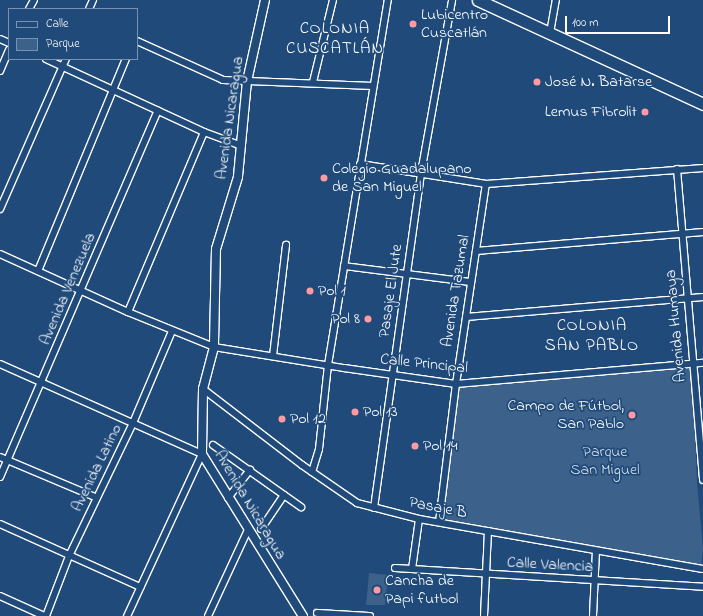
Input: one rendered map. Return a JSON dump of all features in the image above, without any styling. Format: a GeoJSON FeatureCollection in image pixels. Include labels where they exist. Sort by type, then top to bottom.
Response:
{"type":"FeatureCollection","features":[{"type":"Feature","properties":{"kind":"highway"},"geometry":{"type":"LineString","coordinates":[[478,0],[703,104]]}},
{"type":"Feature","properties":{"kind":"street","name":"Avenida Nicaragua"},"geometry":{"type":"LineString","coordinates":[[265,0],[247,81],[238,177],[216,249],[214,347],[203,389],[202,454],[228,498],[303,616]]}},
{"type":"Feature","properties":{"kind":"street"},"geometry":{"type":"LineString","coordinates":[[313,82],[333,0]]}},
{"type":"Feature","properties":{"kind":"street"},"geometry":{"type":"LineString","coordinates":[[312,472],[319,449],[328,365],[388,0]]}},
{"type":"Feature","properties":{"kind":"street","name":"Pasaje El Jute"},"geometry":{"type":"LineString","coordinates":[[374,508],[421,173],[452,0]]}},
{"type":"Feature","properties":{"kind":"street"},"geometry":{"type":"LineString","coordinates":[[550,33],[556,0]]}},
{"type":"Feature","properties":{"kind":"street"},"geometry":{"type":"LineString","coordinates":[[138,42],[223,80],[313,82],[374,86]]}},
{"type":"Feature","properties":{"kind":"street"},"geometry":{"type":"LineString","coordinates":[[0,71],[8,52]]}},
{"type":"Feature","properties":{"kind":"street"},"geometry":{"type":"LineString","coordinates":[[48,60],[204,132],[242,146]]}},
{"type":"Feature","properties":{"kind":"street"},"geometry":{"type":"LineString","coordinates":[[0,209],[65,60]]}},
{"type":"Feature","properties":{"kind":"street"},"geometry":{"type":"LineString","coordinates":[[38,271],[126,60]]}},
{"type":"Feature","properties":{"kind":"street","name":"Avenida Venezuela"},"geometry":{"type":"LineString","coordinates":[[0,477],[82,292],[158,111]]}},
{"type":"Feature","properties":{"kind":"street"},"geometry":{"type":"LineString","coordinates":[[128,312],[204,132]]}},
{"type":"Feature","properties":{"kind":"street"},"geometry":{"type":"LineString","coordinates":[[360,164],[486,184],[703,168]]}},
{"type":"Feature","properties":{"kind":"street","name":"Avenida Humaya"},"geometry":{"type":"LineString","coordinates":[[677,169],[692,364],[700,428],[703,480]]}},
{"type":"Feature","properties":{"kind":"street","name":"Avenida Tazumal"},"geometry":{"type":"LineString","coordinates":[[439,522],[456,384],[486,184]]}},
{"type":"Feature","properties":{"kind":"street"},"geometry":{"type":"LineString","coordinates":[[476,251],[703,232]]}},
{"type":"Feature","properties":{"kind":"street"},"geometry":{"type":"LineString","coordinates":[[272,356],[286,245]]}},
{"type":"Feature","properties":{"kind":"street","name":"Calle Principal"},"geometry":{"type":"LineString","coordinates":[[0,254],[128,312],[214,347],[392,375],[456,384],[703,363]]}},
{"type":"Feature","properties":{"kind":"street"},"geometry":{"type":"LineString","coordinates":[[344,266],[471,282]]}},
{"type":"Feature","properties":{"kind":"street"},"geometry":{"type":"LineString","coordinates":[[466,317],[703,297]]}},
{"type":"Feature","properties":{"kind":"street","name":"Avenida Latino"},"geometry":{"type":"LineString","coordinates":[[45,616],[69,556],[133,423],[172,331]]}},
{"type":"Feature","properties":{"kind":"street"},"geometry":{"type":"LineString","coordinates":[[0,364],[202,454],[127,616]]}},
{"type":"Feature","properties":{"kind":"street","name":"Pasaje B"},"geometry":{"type":"LineString","coordinates":[[203,389],[312,472],[357,503],[419,519],[703,568]]}},
{"type":"Feature","properties":{"kind":"street"},"geometry":{"type":"LineString","coordinates":[[213,445],[301,507]]}},
{"type":"Feature","properties":{"kind":"street"},"geometry":{"type":"LineString","coordinates":[[0,457],[96,498]]}},
{"type":"Feature","properties":{"kind":"street"},"geometry":{"type":"LineString","coordinates":[[228,498],[250,470]]}},
{"type":"Feature","properties":{"kind":"street"},"geometry":{"type":"LineString","coordinates":[[261,529],[284,495]]}},
{"type":"Feature","properties":{"kind":"street"},"geometry":{"type":"LineString","coordinates":[[412,570],[419,519]]}},
{"type":"Feature","properties":{"kind":"street"},"geometry":{"type":"LineString","coordinates":[[0,524],[140,587]]}},
{"type":"Feature","properties":{"kind":"street"},"geometry":{"type":"LineString","coordinates":[[208,616],[248,530]]}},
{"type":"Feature","properties":{"kind":"street"},"geometry":{"type":"LineString","coordinates":[[484,616],[488,531]]}},
{"type":"Feature","properties":{"kind":"street"},"geometry":{"type":"LineString","coordinates":[[592,616],[596,550]]}},
{"type":"Feature","properties":{"kind":"street","name":"Calle Valencia"},"geometry":{"type":"LineString","coordinates":[[395,568],[703,587]]}},
{"type":"Feature","properties":{"kind":"street"},"geometry":{"type":"LineString","coordinates":[[0,596],[45,616]]}},
{"type":"Feature","properties":{"kind":"street"},"geometry":{"type":"LineString","coordinates":[[317,613],[370,616]]}},
{"type":"Feature","properties":{"kind":"green space","name":"Parque San Miguel"},"geometry":{"type":"Polygon","coordinates":[[[692,364],[697,482],[703,549],[701,568],[439,522],[456,384],[692,364]]]}},
{"type":"Feature","properties":{"kind":"green space","name":"Cancha de Papi futbol"},"geometry":{"type":"Polygon","coordinates":[[[369,573],[388,575],[385,605],[366,605],[369,573]]]}},
{"type":"Feature","properties":{"kind":"place","name":"Lubicentro Cuscatlán"},"geometry":{"type":"Point","coordinates":[413,24]}},
{"type":"Feature","properties":{"kind":"place","name":"José N. Batarse"},"geometry":{"type":"Point","coordinates":[537,82]}},
{"type":"Feature","properties":{"kind":"place","name":"Lemus Fibrolit"},"geometry":{"type":"Point","coordinates":[645,112]}},
{"type":"Feature","properties":{"kind":"place","name":"Colegio Guadalupano de San Miguel"},"geometry":{"type":"Point","coordinates":[324,178]}},
{"type":"Feature","properties":{"kind":"place","name":"Pol 1"},"geometry":{"type":"Point","coordinates":[310,291]}},
{"type":"Feature","properties":{"kind":"place","name":"Pol 8"},"geometry":{"type":"Point","coordinates":[368,319]}},
{"type":"Feature","properties":{"kind":"place","name":"Pol 13"},"geometry":{"type":"Point","coordinates":[355,412]}},
{"type":"Feature","properties":{"kind":"place","name":"Campo de Fútbol, San Pablo"},"geometry":{"type":"Point","coordinates":[632,415]}},
{"type":"Feature","properties":{"kind":"place","name":"Pol 12"},"geometry":{"type":"Point","coordinates":[282,419]}},
{"type":"Feature","properties":{"kind":"place","name":"Pol 14"},"geometry":{"type":"Point","coordinates":[415,446]}},
{"type":"Feature","properties":{"kind":"place","name":"Cancha de Papi futbol"},"geometry":{"type":"Point","coordinates":[377,590]}},
{"type":"Feature","properties":{"kind":"district","name":"COLONIA CUSCATLÁN"},"geometry":{"type":"Point","coordinates":[335,39]}},
{"type":"Feature","properties":{"kind":"district","name":"COLONIA SAN PABLO"},"geometry":{"type":"Point","coordinates":[592,336]}}]}
